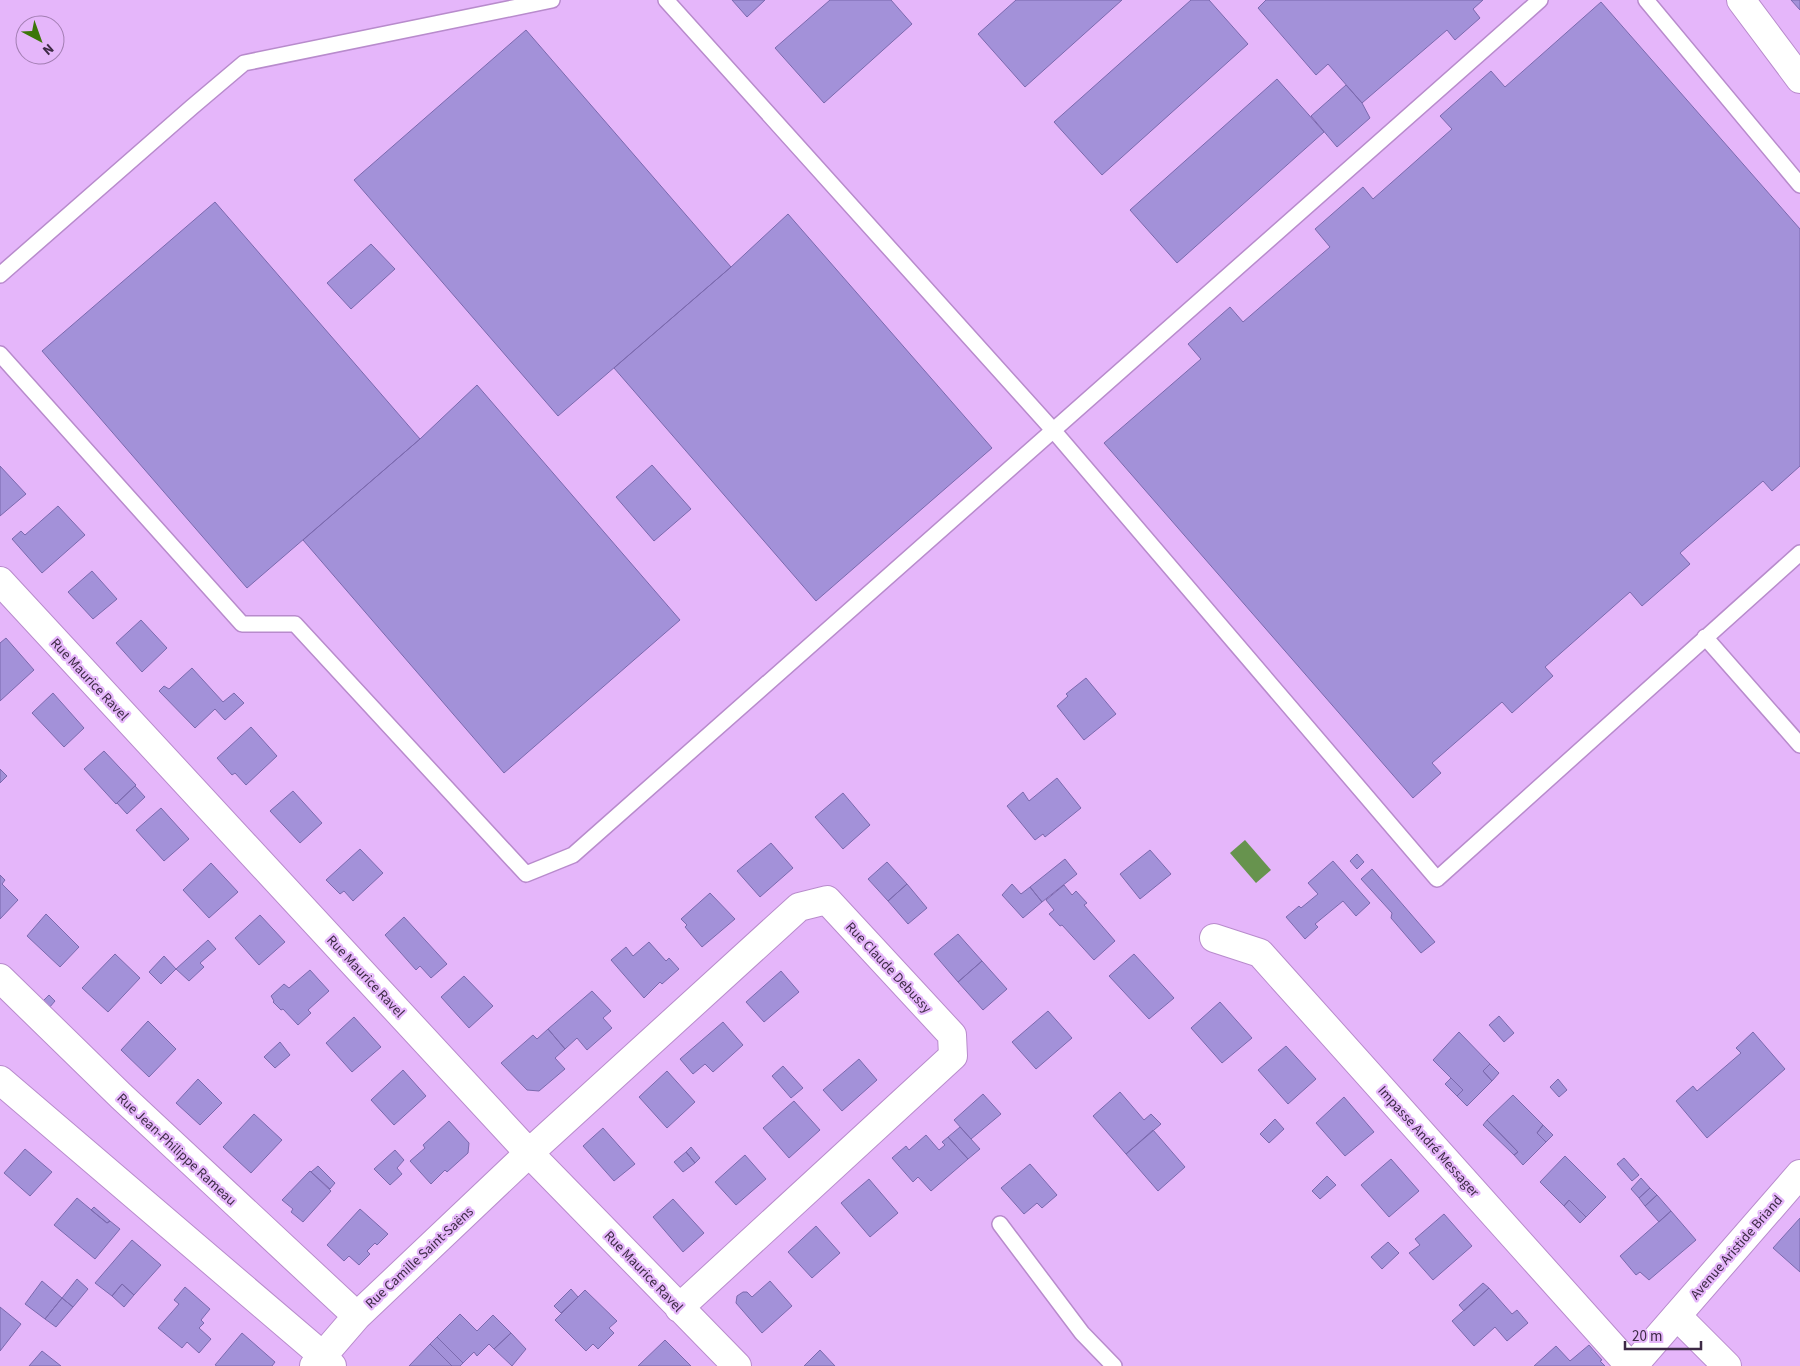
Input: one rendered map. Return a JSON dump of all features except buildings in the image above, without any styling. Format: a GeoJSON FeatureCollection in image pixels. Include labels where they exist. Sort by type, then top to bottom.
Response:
{"type":"FeatureCollection","features":[{"type":"Feature","properties":{"kind":"street"},"geometry":{"type":"LineString","coordinates":[[1741,0],[1800,79]]}},
{"type":"Feature","properties":{"kind":"street","name":"Rue Maurice Ravel"},"geometry":{"type":"LineString","coordinates":[[0,581],[529,1153],[737,1366]]}},
{"type":"Feature","properties":{"kind":"street","name":"Rue Claude Debussy"},"geometry":{"type":"LineString","coordinates":[[529,1153],[799,907],[827,900],[952,1035],[953,1056],[679,1308]]}},
{"type":"Feature","properties":{"kind":"street","name":"Impasse André Messager"},"geometry":{"type":"LineString","coordinates":[[1214,938],[1260,953],[1632,1366]]}},
{"type":"Feature","properties":{"kind":"street","name":"Rue Jean-Philippe Rameau"},"geometry":{"type":"LineString","coordinates":[[0,978],[121,1096],[357,1316]]}},
{"type":"Feature","properties":{"kind":"street"},"geometry":{"type":"LineString","coordinates":[[0,1080],[323,1363]]}},
{"type":"Feature","properties":{"kind":"street","name":"Rue Camille Saint-Saëns"},"geometry":{"type":"LineString","coordinates":[[323,1363],[357,1316],[529,1153]]}},
{"type":"Feature","properties":{"kind":"street","name":"Avenue Aristide Briand"},"geometry":{"type":"LineString","coordinates":[[1632,1366],[1800,1174]]}},
{"type":"Feature","properties":{"kind":"street"},"geometry":{"type":"LineString","coordinates":[[1677,1316],[1726,1366]]}},
{"type":"Feature","properties":{"kind":"lane"},"geometry":{"type":"LineString","coordinates":[[0,275],[244,63],[552,0]]}},
{"type":"Feature","properties":{"kind":"lane"},"geometry":{"type":"LineString","coordinates":[[666,0],[1053,430],[1437,879],[1800,553]]}},
{"type":"Feature","properties":{"kind":"lane"},"geometry":{"type":"LineString","coordinates":[[0,354],[242,624],[295,624],[526,874],[573,855],[1540,0]]}},
{"type":"Feature","properties":{"kind":"lane"},"geometry":{"type":"LineString","coordinates":[[1646,0],[1800,185]]}},
{"type":"Feature","properties":{"kind":"lane"},"geometry":{"type":"LineString","coordinates":[[1705,637],[1800,745]]}},
{"type":"Feature","properties":{"kind":"lane"},"geometry":{"type":"LineString","coordinates":[[1000,1224],[1082,1333],[1114,1366]]}},
{"type":"Feature","properties":{"kind":"shaded area"},"geometry":{"type":"Polygon","coordinates":[[[1245,840],[1271,870],[1256,883],[1230,853],[1245,840]]]}}]}
